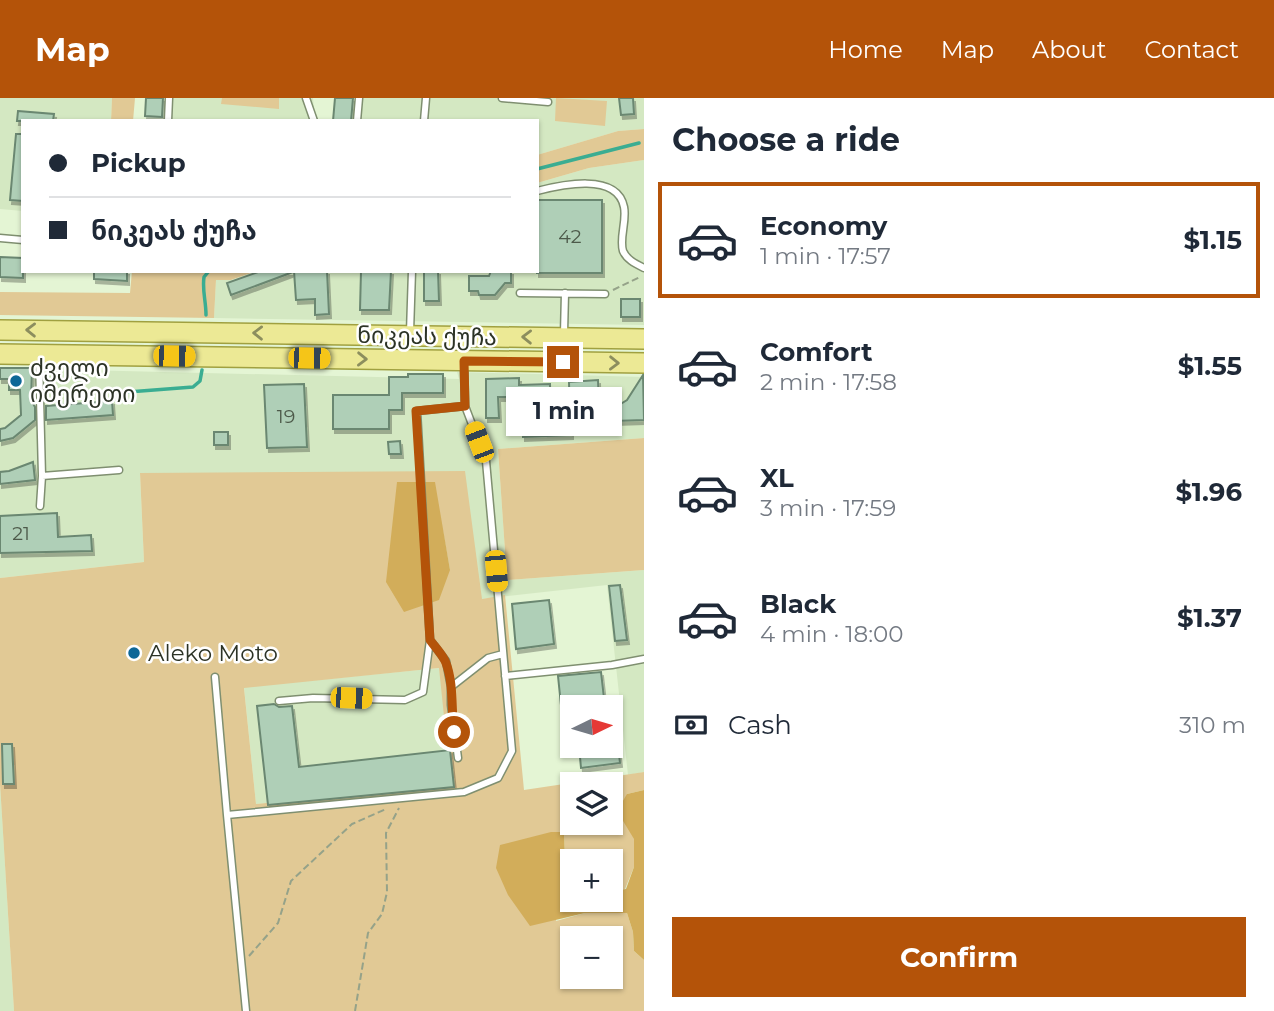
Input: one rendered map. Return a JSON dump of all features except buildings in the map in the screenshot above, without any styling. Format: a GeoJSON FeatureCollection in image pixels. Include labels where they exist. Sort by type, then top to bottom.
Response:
{"type":"FeatureCollection","features":[{"type":"Feature","properties":{"kind":"main road","name":"ნიკეას ქუჩა"},"geometry":{"type":"LineString","coordinates":[[0,330],[644,339]]}},
{"type":"Feature","properties":{"kind":"main road"},"geometry":{"type":"LineString","coordinates":[[497,361],[498,336]]}},
{"type":"Feature","properties":{"kind":"main road","name":"ნიკეას ქუჩა"},"geometry":{"type":"LineString","coordinates":[[0,354],[644,363]]}},
{"type":"Feature","properties":{"kind":"lane"},"geometry":{"type":"LineString","coordinates":[[168,119],[169,98]]}},
{"type":"Feature","properties":{"kind":"lane"},"geometry":{"type":"LineString","coordinates":[[306,98],[313,119]]}},
{"type":"Feature","properties":{"kind":"lane"},"geometry":{"type":"LineString","coordinates":[[357,119],[359,98]]}},
{"type":"Feature","properties":{"kind":"lane"},"geometry":{"type":"LineString","coordinates":[[424,119],[426,98]]}},
{"type":"Feature","properties":{"kind":"lane"},"geometry":{"type":"LineString","coordinates":[[502,98],[548,103]]}},
{"type":"Feature","properties":{"kind":"lane"},"geometry":{"type":"LineString","coordinates":[[539,191],[570,183],[600,185],[615,191],[624,205],[623,249],[629,259],[644,268]]}},
{"type":"Feature","properties":{"kind":"lane"},"geometry":{"type":"LineString","coordinates":[[0,238],[21,240]]}},
{"type":"Feature","properties":{"kind":"lane"},"geometry":{"type":"LineString","coordinates":[[410,334],[412,273]]}},
{"type":"Feature","properties":{"kind":"lane"},"geometry":{"type":"LineString","coordinates":[[520,293],[606,294]]}},
{"type":"Feature","properties":{"kind":"lane"},"geometry":{"type":"LineString","coordinates":[[564,338],[565,293]]}},
{"type":"Feature","properties":{"kind":"lane"},"geometry":{"type":"LineString","coordinates":[[39,354],[42,476],[40,506]]}},
{"type":"Feature","properties":{"kind":"lane"},"geometry":{"type":"LineString","coordinates":[[227,815],[464,792],[498,778],[512,751],[486,461],[465,406],[464,361]]}},
{"type":"Feature","properties":{"kind":"lane"},"geometry":{"type":"LineString","coordinates":[[279,701],[313,698],[405,700],[423,692],[430,640],[416,411],[465,406]]}},
{"type":"Feature","properties":{"kind":"lane"},"geometry":{"type":"LineString","coordinates":[[42,476],[119,470]]}},
{"type":"Feature","properties":{"kind":"lane"},"geometry":{"type":"LineString","coordinates":[[430,640],[446,662],[452,687],[451,705],[458,758]]}},
{"type":"Feature","properties":{"kind":"lane"},"geometry":{"type":"LineString","coordinates":[[452,687],[488,658],[503,654]]}},
{"type":"Feature","properties":{"kind":"lane"},"geometry":{"type":"LineString","coordinates":[[505,676],[644,659]]}},
{"type":"Feature","properties":{"kind":"lane"},"geometry":{"type":"LineString","coordinates":[[215,677],[246,1011]]}},
{"type":"Feature","properties":{"kind":"path"},"geometry":{"type":"LineString","coordinates":[[606,294],[644,275]]}},
{"type":"Feature","properties":{"kind":"path"},"geometry":{"type":"LineString","coordinates":[[242,968],[278,923],[291,881],[352,824],[380,813],[405,798]]}},
{"type":"Feature","properties":{"kind":"path"},"geometry":{"type":"LineString","coordinates":[[355,1011],[368,933],[382,914],[387,892],[386,833],[405,798]]}},
{"type":"Feature","properties":{"kind":"shaded area"},"geometry":{"type":"Polygon","coordinates":[[[0,98],[112,98],[111,119],[21,119],[21,211],[0,209],[0,98]]]}},
{"type":"Feature","properties":{"kind":"shaded area"},"geometry":{"type":"Polygon","coordinates":[[[112,98],[135,98],[133,119],[111,119],[112,98]]]}},
{"type":"Feature","properties":{"kind":"shaded area"},"geometry":{"type":"Polygon","coordinates":[[[169,98],[313,98],[315,119],[168,119],[169,98]]]}},
{"type":"Feature","properties":{"kind":"shaded area"},"geometry":{"type":"Polygon","coordinates":[[[222,98],[279,98],[279,109],[221,104],[222,98]]]}},
{"type":"Feature","properties":{"kind":"shaded area"},"geometry":{"type":"Polygon","coordinates":[[[359,98],[644,98],[644,129],[618,131],[539,154],[539,119],[357,119],[359,98]]]}},
{"type":"Feature","properties":{"kind":"shaded area"},"geometry":{"type":"Polygon","coordinates":[[[556,98],[607,101],[605,126],[555,121],[556,98]]]}},
{"type":"Feature","properties":{"kind":"shaded area"},"geometry":{"type":"Polygon","coordinates":[[[644,129],[644,160],[589,168],[539,182],[539,154],[618,131],[644,129]]]}},
{"type":"Feature","properties":{"kind":"shaded area"},"geometry":{"type":"Polygon","coordinates":[[[644,160],[644,325],[214,318],[216,279],[232,280],[251,273],[539,273],[539,182],[589,168],[644,160]]]}},
{"type":"Feature","properties":{"kind":"shaded area"},"geometry":{"type":"Polygon","coordinates":[[[132,273],[251,273],[231,280],[216,280],[214,318],[0,315],[0,292],[130,293],[132,273]]]}},
{"type":"Feature","properties":{"kind":"shaded area"},"geometry":{"type":"Polygon","coordinates":[[[0,368],[459,379],[457,372],[644,377],[644,438],[498,449],[507,580],[644,570],[644,772],[628,775],[623,730],[623,695],[619,695],[607,585],[482,599],[140,474],[144,562],[0,578],[0,368]]]}},
{"type":"Feature","properties":{"kind":"shaded area"},"geometry":{"type":"Polygon","coordinates":[[[644,438],[644,570],[507,580],[498,449],[644,438]]]}},
{"type":"Feature","properties":{"kind":"shaded area"},"geometry":{"type":"Polygon","coordinates":[[[465,471],[482,599],[505,595],[524,790],[560,785],[560,835],[564,835],[562,849],[560,849],[556,921],[585,913],[627,913],[633,932],[634,951],[644,960],[644,1011],[14,1011],[0,784],[0,578],[144,562],[140,473],[465,471]],[[397,482],[450,570],[443,531],[397,482]],[[439,668],[244,688],[256,804],[451,784],[439,668]]]}},
{"type":"Feature","properties":{"kind":"shaded area"},"geometry":{"type":"Polygon","coordinates":[[[397,482],[435,482],[450,570],[439,600],[404,612],[386,582],[397,482]]]}},
{"type":"Feature","properties":{"kind":"shaded area"},"geometry":{"type":"Polygon","coordinates":[[[440,668],[451,784],[256,804],[244,687],[440,668]]]}},
{"type":"Feature","properties":{"kind":"shaded area"},"geometry":{"type":"Polygon","coordinates":[[[644,772],[644,790],[627,794],[634,839],[634,867],[625,889],[623,849],[565,849],[564,835],[623,835],[623,775],[644,772]]]}},
{"type":"Feature","properties":{"kind":"shaded area"},"geometry":{"type":"Polygon","coordinates":[[[0,784],[14,1011],[0,1011],[0,784]]]}},
{"type":"Feature","properties":{"kind":"shaded area"},"geometry":{"type":"Polygon","coordinates":[[[644,790],[644,960],[634,951],[633,932],[627,913],[585,913],[530,926],[508,895],[496,868],[500,845],[560,832],[560,835],[564,835],[565,849],[560,849],[560,912],[623,912],[623,889],[626,889],[634,867],[634,839],[623,821],[623,801],[627,794],[644,790]]]}},
{"type":"Feature","properties":{"kind":"waterway"},"geometry":{"type":"LineString","coordinates":[[539,168],[639,143]]}},
{"type":"Feature","properties":{"kind":"waterway"},"geometry":{"type":"LineString","coordinates":[[206,315],[204,277],[207,273]]}},
{"type":"Feature","properties":{"kind":"waterway"},"geometry":{"type":"LineString","coordinates":[[115,393],[193,387],[200,381],[202,370]]}},
{"type":"Feature","properties":{"kind":"place","name":"ძველი იმერეთი"},"geometry":{"type":"Point","coordinates":[16,381]}},
{"type":"Feature","properties":{"kind":"place","name":"Aleko Moto"},"geometry":{"type":"Point","coordinates":[134,653]}},
{"type":"Feature","properties":{"kind":"route"},"geometry":{"type":"LineString","coordinates":[[454,732],[452,687],[446,662],[430,640],[416,411],[465,406],[464,361],[563,362]]}}]}
